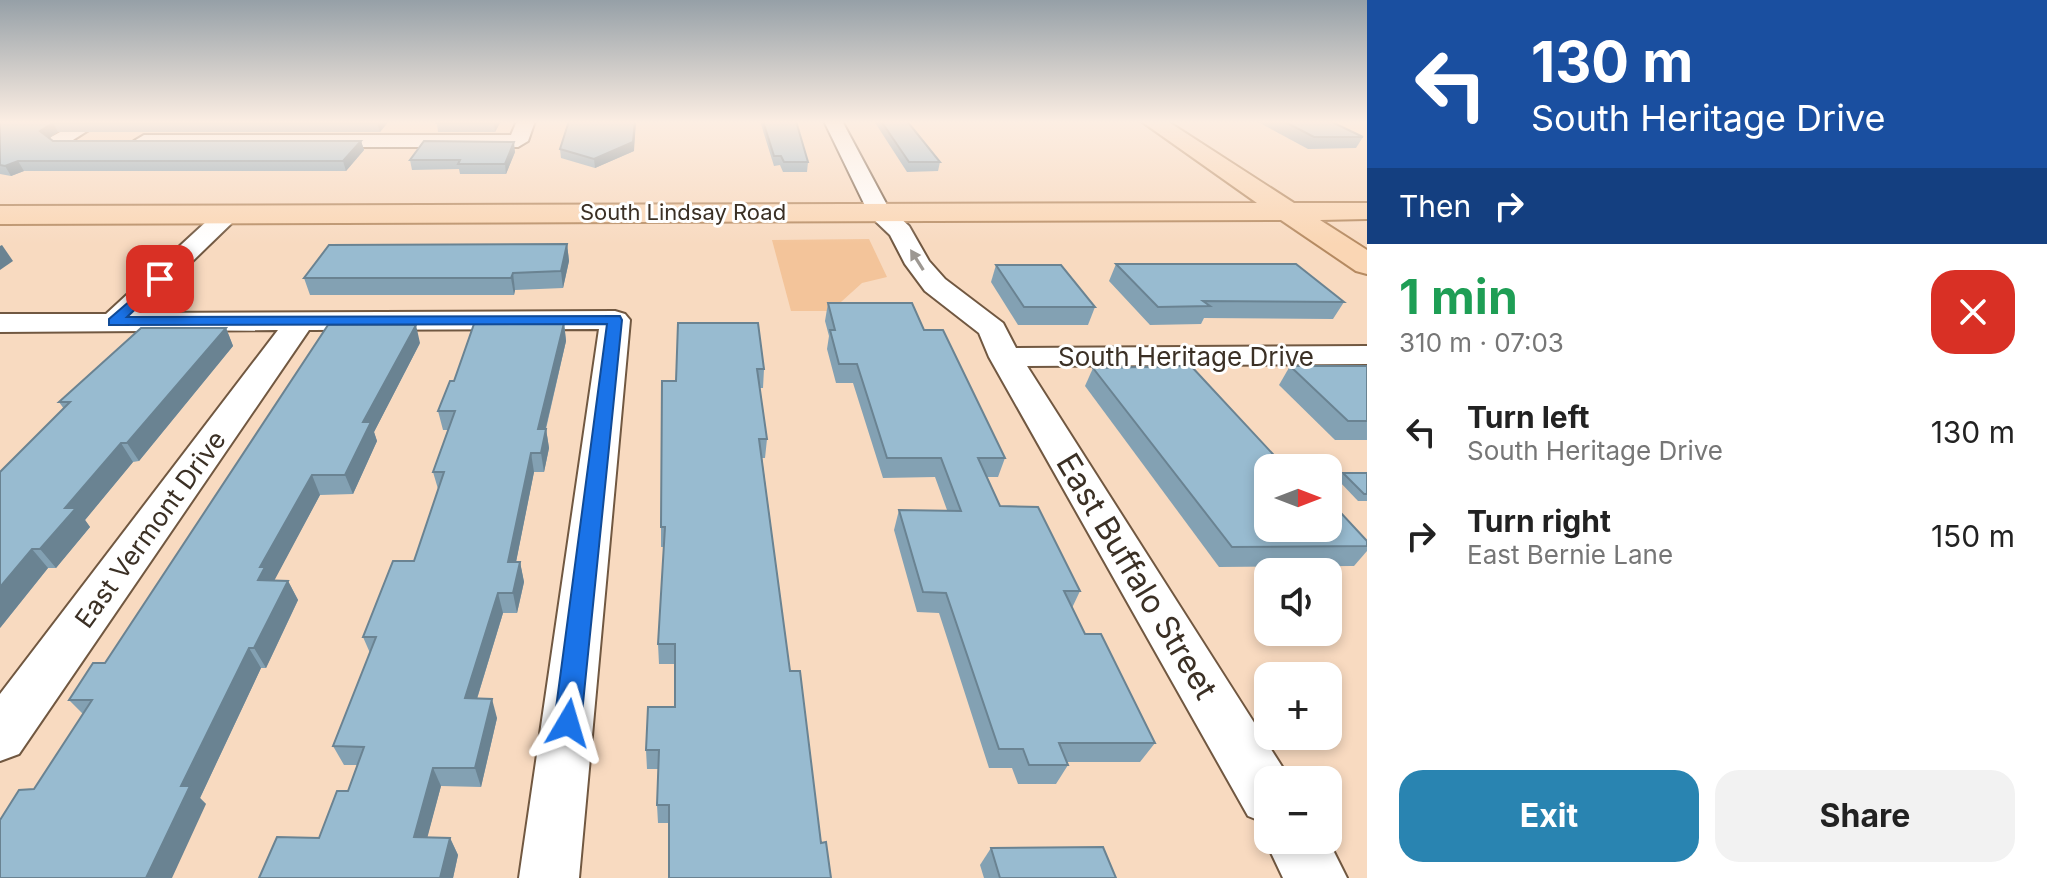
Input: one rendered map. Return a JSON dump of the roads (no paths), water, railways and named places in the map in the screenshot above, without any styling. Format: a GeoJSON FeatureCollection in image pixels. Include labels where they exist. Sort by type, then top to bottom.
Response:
{"type":"FeatureCollection","features":[{"type":"Feature","properties":{"kind":"main road"},"geometry":{"type":"LineString","coordinates":[[1213,162],[1367,264]]}},
{"type":"Feature","properties":{"kind":"main road"},"geometry":{"type":"LineString","coordinates":[[1251,162],[1367,235]]}},
{"type":"Feature","properties":{"kind":"main road","name":"South Lindsay Road"},"geometry":{"type":"LineString","coordinates":[[0,215],[1367,211]]}},
{"type":"Feature","properties":{"kind":"street","name":"East Buffalo Street"},"geometry":{"type":"LineString","coordinates":[[853,162],[878,211],[878,230],[900,275],[931,306],[1005,357],[1254,773]]}},
{"type":"Feature","properties":{"kind":"street"},"geometry":{"type":"LineString","coordinates":[[114,322],[228,214]]}},
{"type":"Feature","properties":{"kind":"street"},"geometry":{"type":"LineString","coordinates":[[0,323],[615,320],[549,878]]}},
{"type":"Feature","properties":{"kind":"street","name":"East Vermont Drive"},"geometry":{"type":"LineString","coordinates":[[0,736],[300,322]]}},
{"type":"Feature","properties":{"kind":"street","name":"South Heritage Drive"},"geometry":{"type":"LineString","coordinates":[[1005,357],[1367,355]]}},
{"type":"Feature","properties":{"kind":"street"},"geometry":{"type":"LineString","coordinates":[[1302,854],[1317,878]]}}]}
